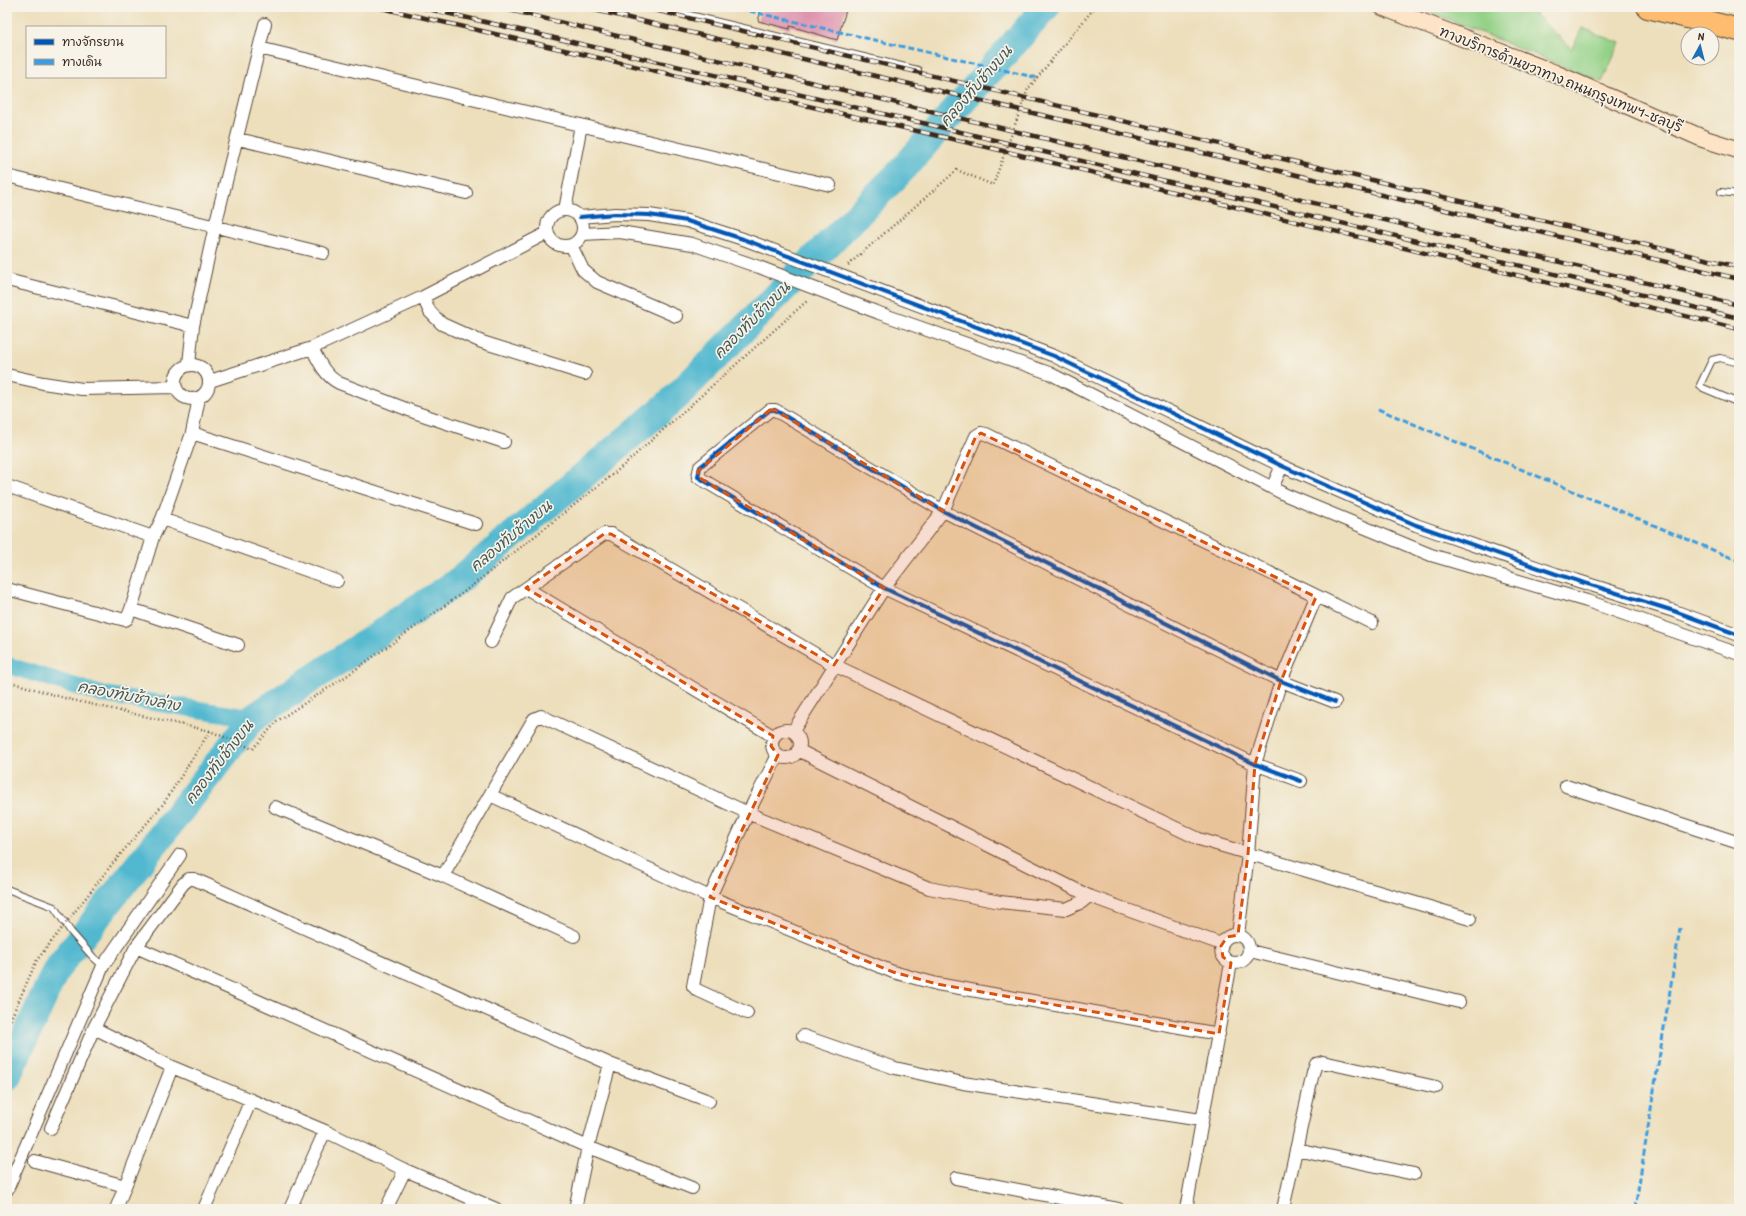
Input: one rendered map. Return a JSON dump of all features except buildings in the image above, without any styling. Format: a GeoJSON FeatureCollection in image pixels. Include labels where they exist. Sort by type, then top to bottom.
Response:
{"type":"FeatureCollection","features":[{"type":"Feature","properties":{"kind":"highway"},"geometry":{"type":"LineString","coordinates":[[1648,7],[1739,30]]}},
{"type":"Feature","properties":{"kind":"main road","name":"ทางบริการด้านขวาทาง ถนนกรุงเทพฯ-ชลบุรี"},"geometry":{"type":"LineString","coordinates":[[1383,7],[1554,73],[1704,139],[1739,150]]}},
{"type":"Feature","properties":{"kind":"street"},"geometry":{"type":"LineString","coordinates":[[189,364],[194,326],[215,226],[238,139],[258,48],[265,24]]}},
{"type":"Feature","properties":{"kind":"street"},"geometry":{"type":"LineString","coordinates":[[258,48],[830,184]]}},
{"type":"Feature","properties":{"kind":"street"},"geometry":{"type":"LineString","coordinates":[[565,210],[581,125]]}},
{"type":"Feature","properties":{"kind":"street"},"geometry":{"type":"LineString","coordinates":[[238,139],[466,193]]}},
{"type":"Feature","properties":{"kind":"street"},"geometry":{"type":"LineString","coordinates":[[7,176],[215,226],[323,254]]}},
{"type":"Feature","properties":{"kind":"street"},"geometry":{"type":"LineString","coordinates":[[565,210],[574,212],[580,217],[583,225],[582,234],[578,241],[571,245],[561,246],[552,241],[547,233],[548,221],[554,213],[565,210]]}},
{"type":"Feature","properties":{"kind":"street"},"geometry":{"type":"LineString","coordinates":[[580,217],[615,214],[649,215],[687,221],[743,239],[1054,356],[1282,466],[1416,525],[1556,574],[1674,611],[1739,635]]}},
{"type":"Feature","properties":{"kind":"street"},"geometry":{"type":"LineString","coordinates":[[582,234],[620,232],[692,244],[759,267],[879,313],[1049,373],[1272,488],[1431,555],[1587,601],[1739,654]]}},
{"type":"Feature","properties":{"kind":"street"},"geometry":{"type":"LineString","coordinates":[[210,381],[312,348],[423,297],[547,233]]}},
{"type":"Feature","properties":{"kind":"street"},"geometry":{"type":"LineString","coordinates":[[736,259],[743,239]]}},
{"type":"Feature","properties":{"kind":"street"},"geometry":{"type":"LineString","coordinates":[[571,245],[583,270],[597,282],[676,316]]}},
{"type":"Feature","properties":{"kind":"street"},"geometry":{"type":"LineString","coordinates":[[7,280],[194,326]]}},
{"type":"Feature","properties":{"kind":"street"},"geometry":{"type":"LineString","coordinates":[[423,297],[430,312],[442,324],[482,342],[584,374]]}},
{"type":"Feature","properties":{"kind":"street"},"geometry":{"type":"LineString","coordinates":[[1009,358],[1019,343]]}},
{"type":"Feature","properties":{"kind":"street"},"geometry":{"type":"LineString","coordinates":[[312,348],[319,363],[331,379],[414,412],[504,442]]}},
{"type":"Feature","properties":{"kind":"street"},"geometry":{"type":"LineString","coordinates":[[189,364],[199,366],[207,372],[210,381],[207,391],[199,398],[190,399],[180,395],[175,387],[175,377],[180,368],[189,364]]}},
{"type":"Feature","properties":{"kind":"street"},"geometry":{"type":"LineString","coordinates":[[7,375],[43,383],[82,389],[175,387]]}},
{"type":"Feature","properties":{"kind":"street"},"geometry":{"type":"LineString","coordinates":[[7,588],[124,620],[128,618],[154,537],[162,519],[192,433],[199,398]]}},
{"type":"Feature","properties":{"kind":"street"},"geometry":{"type":"LineString","coordinates":[[1301,781],[1255,764],[884,588],[698,477],[700,467],[770,410],[775,410],[943,511],[1281,681],[1335,702]]}},
{"type":"Feature","properties":{"kind":"street"},"geometry":{"type":"LineString","coordinates":[[192,433],[476,524]]}},
{"type":"Feature","properties":{"kind":"street"},"geometry":{"type":"LineString","coordinates":[[793,731],[884,588],[943,511],[976,436],[981,433],[986,434],[1316,597],[1372,623]]}},
{"type":"Feature","properties":{"kind":"street"},"geometry":{"type":"LineString","coordinates":[[1272,488],[1282,466]]}},
{"type":"Feature","properties":{"kind":"street"},"geometry":{"type":"LineString","coordinates":[[7,486],[154,537]]}},
{"type":"Feature","properties":{"kind":"street"},"geometry":{"type":"LineString","coordinates":[[162,519],[337,582]]}},
{"type":"Feature","properties":{"kind":"street"},"geometry":{"type":"LineString","coordinates":[[491,642],[512,598],[604,534],[611,534],[834,665],[1199,839],[1470,919]]}},
{"type":"Feature","properties":{"kind":"street"},"geometry":{"type":"LineString","coordinates":[[1550,591],[1556,574]]}},
{"type":"Feature","properties":{"kind":"street"},"geometry":{"type":"LineString","coordinates":[[526,588],[773,736]]}},
{"type":"Feature","properties":{"kind":"street"},"geometry":{"type":"LineString","coordinates":[[1238,935],[1248,854],[1255,764],[1281,681],[1316,597]]}},
{"type":"Feature","properties":{"kind":"street"},"geometry":{"type":"LineString","coordinates":[[131,608],[238,645]]}},
{"type":"Feature","properties":{"kind":"street"},"geometry":{"type":"LineString","coordinates":[[443,876],[534,719],[541,716],[748,813],[929,888],[1000,902],[1066,909],[1082,902],[1089,896]]}},
{"type":"Feature","properties":{"kind":"street"},"geometry":{"type":"LineString","coordinates":[[782,729],[793,731],[800,740],[798,750],[792,757],[782,758],[778,756],[772,746],[773,736],[782,729]]}},
{"type":"Feature","properties":{"kind":"street"},"geometry":{"type":"LineString","coordinates":[[798,750],[1089,896],[1221,944]]}},
{"type":"Feature","properties":{"kind":"street"},"geometry":{"type":"LineString","coordinates":[[747,1013],[705,994],[693,986],[710,897],[748,813],[778,756]]}},
{"type":"Feature","properties":{"kind":"street"},"geometry":{"type":"LineString","coordinates":[[1566,786],[1739,843]]}},
{"type":"Feature","properties":{"kind":"street"},"geometry":{"type":"LineString","coordinates":[[490,795],[710,897],[893,972],[937,984],[1219,1034]]}},
{"type":"Feature","properties":{"kind":"street"},"geometry":{"type":"LineString","coordinates":[[275,807],[443,876],[574,936]]}},
{"type":"Feature","properties":{"kind":"street"},"geometry":{"type":"LineString","coordinates":[[7,1190],[103,966],[180,855]]}},
{"type":"Feature","properties":{"kind":"street"},"geometry":{"type":"LineString","coordinates":[[51,1128],[94,1028],[136,947],[183,884],[189,879],[194,879],[610,1064],[709,1101]]}},
{"type":"Feature","properties":{"kind":"street"},"geometry":{"type":"LineString","coordinates":[[1238,935],[1247,940],[1250,951],[1245,960],[1232,963],[1223,957],[1221,952],[1221,944],[1227,937],[1238,935]]}},
{"type":"Feature","properties":{"kind":"street"},"geometry":{"type":"LineString","coordinates":[[136,947],[588,1147],[692,1188]]}},
{"type":"Feature","properties":{"kind":"street"},"geometry":{"type":"LineString","coordinates":[[1250,951],[1459,1002]]}},
{"type":"Feature","properties":{"kind":"street"},"geometry":{"type":"LineString","coordinates":[[1186,1209],[1201,1120],[1232,963]]}},
{"type":"Feature","properties":{"kind":"street"},"geometry":{"type":"LineString","coordinates":[[94,1028],[172,1067],[325,1131],[405,1170],[496,1209]]}},
{"type":"Feature","properties":{"kind":"street"},"geometry":{"type":"LineString","coordinates":[[803,1036],[895,1068],[962,1083],[1201,1120]]}},
{"type":"Feature","properties":{"kind":"street"},"geometry":{"type":"LineString","coordinates":[[1283,1209],[1316,1064],[1323,1062],[1436,1087]]}},
{"type":"Feature","properties":{"kind":"street"},"geometry":{"type":"LineString","coordinates":[[575,1209],[588,1147],[610,1064]]}},
{"type":"Feature","properties":{"kind":"street"},"geometry":{"type":"LineString","coordinates":[[116,1209],[172,1067]]}},
{"type":"Feature","properties":{"kind":"street"},"geometry":{"type":"LineString","coordinates":[[204,1209],[251,1100]]}},
{"type":"Feature","properties":{"kind":"street"},"geometry":{"type":"LineString","coordinates":[[290,1209],[325,1131]]}},
{"type":"Feature","properties":{"kind":"street"},"geometry":{"type":"LineString","coordinates":[[1296,1149],[1414,1174]]}},
{"type":"Feature","properties":{"kind":"street"},"geometry":{"type":"LineString","coordinates":[[35,1161],[125,1186]]}},
{"type":"Feature","properties":{"kind":"street"},"geometry":{"type":"LineString","coordinates":[[386,1209],[405,1170]]}},
{"type":"Feature","properties":{"kind":"street"},"geometry":{"type":"LineString","coordinates":[[956,1178],[1118,1209]]}},
{"type":"Feature","properties":{"kind":"lane"},"geometry":{"type":"LineString","coordinates":[[656,7],[918,70]]}},
{"type":"Feature","properties":{"kind":"lane"},"geometry":{"type":"LineString","coordinates":[[1720,192],[1739,194]]}},
{"type":"Feature","properties":{"kind":"lane"},"geometry":{"type":"LineString","coordinates":[[1739,363],[1720,358],[1712,360],[1700,385],[1703,388],[1739,403]]}},
{"type":"Feature","properties":{"kind":"lane"},"geometry":{"type":"LineString","coordinates":[[7,889],[54,907],[71,932],[103,966]]}},
{"type":"Feature","properties":{"kind":"path"},"geometry":{"type":"LineString","coordinates":[[843,269],[957,170],[993,185],[1028,89],[1095,7]]}},
{"type":"Feature","properties":{"kind":"path"},"geometry":{"type":"LineString","coordinates":[[7,681],[68,699],[210,731],[253,749],[277,721],[344,677],[464,592],[616,472],[814,295]]}},
{"type":"Feature","properties":{"kind":"path"},"geometry":{"type":"LineString","coordinates":[[7,1027],[37,960],[164,803],[210,731]]}},
{"type":"Feature","properties":{"kind":"highlighted area"},"geometry":{"type":"Polygon","coordinates":[[[770,410],[775,410],[943,511],[976,436],[981,433],[1316,597],[1281,681],[1255,764],[1248,854],[1238,935],[1227,937],[1221,946],[1223,957],[1231,963],[1219,1034],[937,984],[893,972],[710,897],[778,755],[771,746],[773,736],[526,588],[604,534],[611,534],[834,665],[884,588],[698,477],[698,471],[770,410]]]}},
{"type":"Feature","properties":{"kind":"green space"},"geometry":{"type":"Polygon","coordinates":[[[1418,7],[1510,7],[1534,13],[1572,49],[1582,28],[1620,43],[1602,82],[1418,7]]]}},
{"type":"Feature","properties":{"kind":"waterway","name":"คลองทับช้างบน"},"geometry":{"type":"LineString","coordinates":[[7,1077],[56,970],[253,718],[457,582],[673,400],[902,170],[1046,7]]}},
{"type":"Feature","properties":{"kind":"waterway","name":"คลองทับช้างล่าง"},"geometry":{"type":"LineString","coordinates":[[7,665],[100,694],[253,718]]}},
{"type":"Feature","properties":{"kind":"railway"},"geometry":{"type":"LineString","coordinates":[[377,7],[987,147],[1739,329]]}},
{"type":"Feature","properties":{"kind":"railway"},"geometry":{"type":"LineString","coordinates":[[420,7],[927,124],[1739,318]]}},
{"type":"Feature","properties":{"kind":"railway"},"geometry":{"type":"LineString","coordinates":[[497,7],[1739,305]]}},
{"type":"Feature","properties":{"kind":"railway"},"geometry":{"type":"LineString","coordinates":[[582,7],[1739,279]]}},
{"type":"Feature","properties":{"kind":"railway"},"geometry":{"type":"LineString","coordinates":[[642,7],[1739,267]]}},
{"type":"Feature","properties":{"kind":"marked path"},"geometry":{"type":"LineString","coordinates":[[732,7],[1038,78]]}},
{"type":"Feature","properties":{"kind":"marked path"},"geometry":{"type":"LineString","coordinates":[[1378,409],[1739,561]]}},
{"type":"Feature","properties":{"kind":"marked path"},"geometry":{"type":"LineString","coordinates":[[1635,1209],[1680,928]]}},
{"type":"Feature","properties":{"kind":"cycle path"},"geometry":{"type":"LineString","coordinates":[[580,217],[615,214],[649,215],[687,221],[743,239],[1054,356],[1282,466],[1416,525],[1556,574],[1674,611],[1739,635]]}},
{"type":"Feature","properties":{"kind":"cycle path"},"geometry":{"type":"LineString","coordinates":[[1301,781],[1255,764],[884,588],[698,477],[700,467],[770,410],[775,410],[943,511],[1281,681],[1335,702]]}}]}
